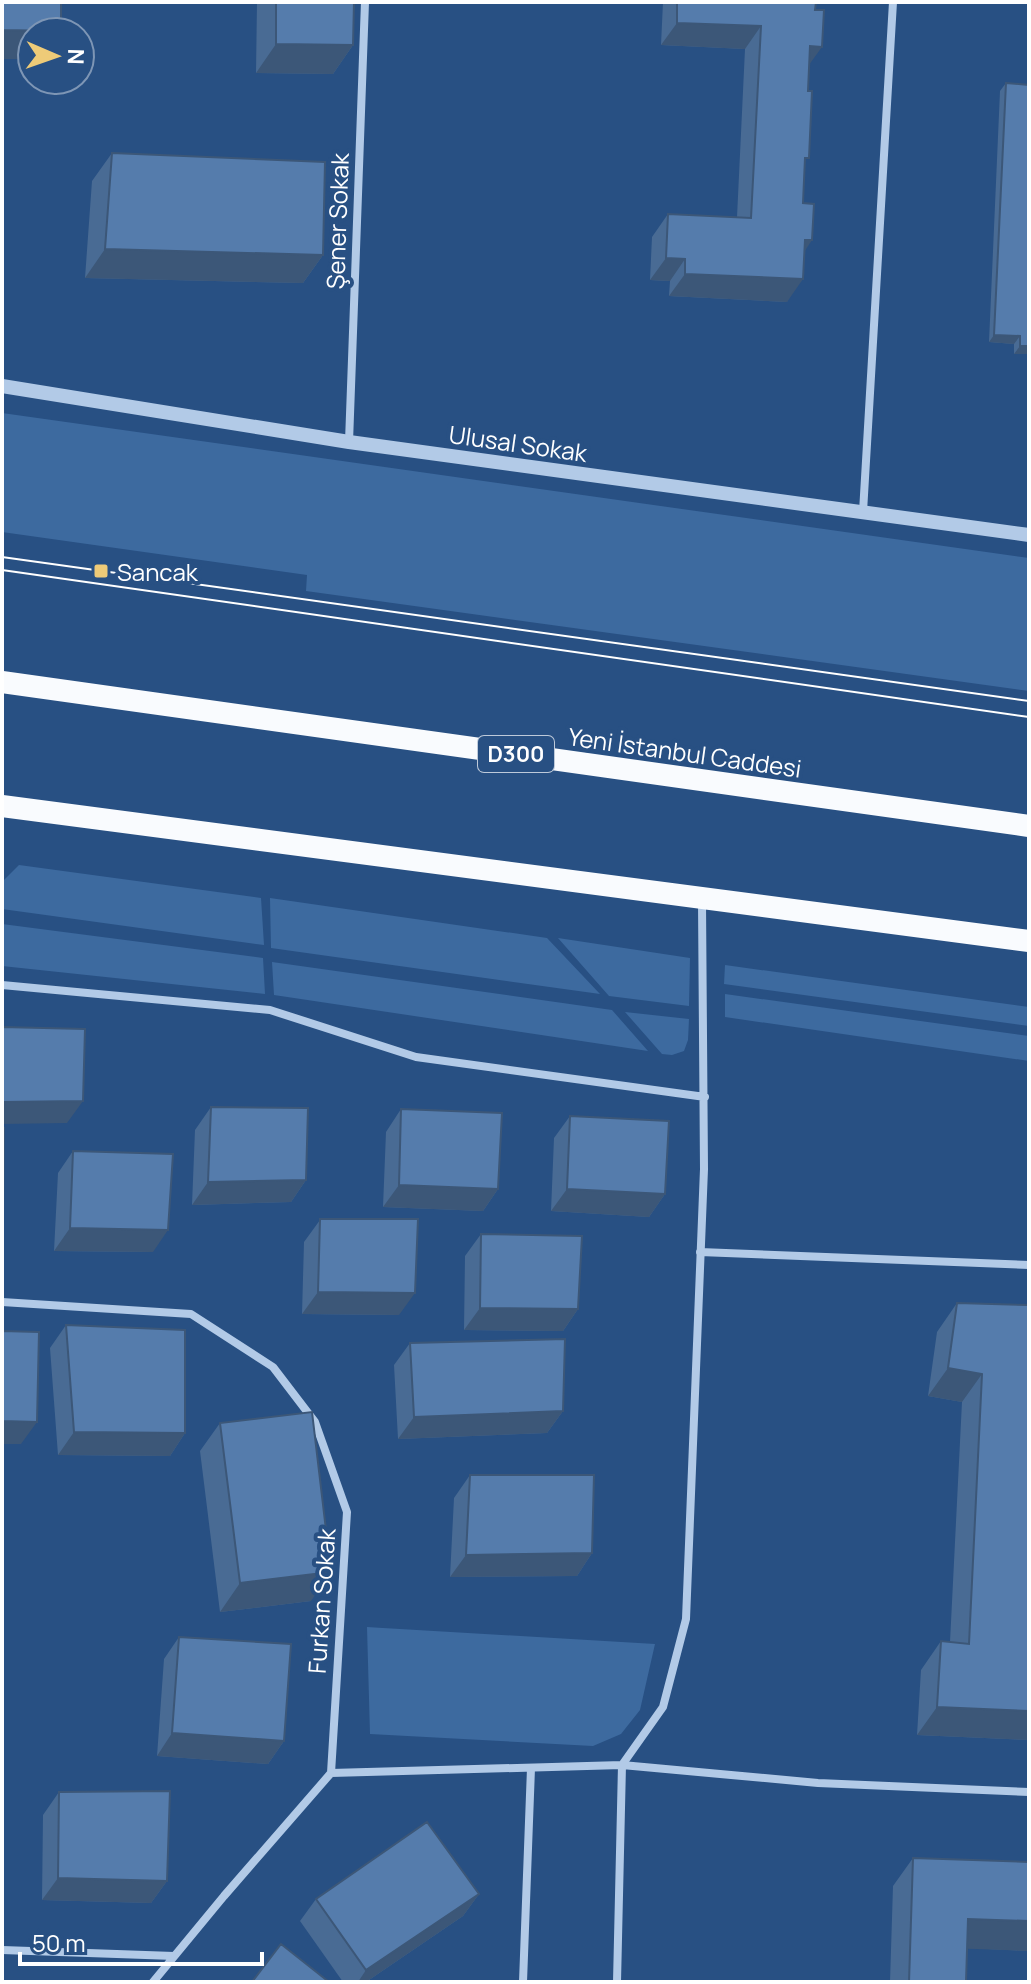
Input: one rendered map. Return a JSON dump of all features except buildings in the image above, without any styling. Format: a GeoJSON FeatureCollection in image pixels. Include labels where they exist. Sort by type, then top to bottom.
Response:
{"type":"FeatureCollection","features":[{"type":"Feature","properties":{"kind":"highway","name":"Yeni İstanbul Caddesi"},"geometry":{"type":"LineString","coordinates":[[2,682],[1029,826]]}},
{"type":"Feature","properties":{"kind":"highway"},"geometry":{"type":"LineString","coordinates":[[2,806],[1029,941]]}},
{"type":"Feature","properties":{"kind":"street","name":"Şener Sokak"},"geometry":{"type":"LineString","coordinates":[[349,442],[365,2]]}},
{"type":"Feature","properties":{"kind":"street"},"geometry":{"type":"LineString","coordinates":[[863,512],[893,2]]}},
{"type":"Feature","properties":{"kind":"street","name":"Ulusal Sokak"},"geometry":{"type":"LineString","coordinates":[[2,386],[349,442],[1029,535]]}},
{"type":"Feature","properties":{"kind":"street"},"geometry":{"type":"LineString","coordinates":[[617,1982],[622,1765],[663,1707],[686,1619],[705,1097],[702,897]]}},
{"type":"Feature","properties":{"kind":"street"},"geometry":{"type":"LineString","coordinates":[[2,985],[270,1010],[416,1057],[705,1097]]}},
{"type":"Feature","properties":{"kind":"street"},"geometry":{"type":"LineString","coordinates":[[700,1252],[1029,1265]]}},
{"type":"Feature","properties":{"kind":"street","name":"Furkan Sokak"},"geometry":{"type":"LineString","coordinates":[[2,1302],[191,1314],[273,1367],[315,1422],[347,1512],[331,1773]]}},
{"type":"Feature","properties":{"kind":"street"},"geometry":{"type":"LineString","coordinates":[[153,1982],[331,1773],[622,1765],[818,1783],[1029,1792]]}},
{"type":"Feature","properties":{"kind":"street"},"geometry":{"type":"LineString","coordinates":[[523,1982],[531,1768]]}},
{"type":"Feature","properties":{"kind":"street"},"geometry":{"type":"LineString","coordinates":[[2,1950],[174,1956]]}},
{"type":"Feature","properties":{"kind":"shaded area"},"geometry":{"type":"Polygon","coordinates":[[[2,413],[1029,558],[1029,691],[306,591],[307,575],[2,532],[2,413]]]}},
{"type":"Feature","properties":{"kind":"shaded area"},"geometry":{"type":"Polygon","coordinates":[[[19,865],[261,898],[264,945],[2,909],[2,882],[19,865]]]}},
{"type":"Feature","properties":{"kind":"shaded area"},"geometry":{"type":"Polygon","coordinates":[[[270,898],[547,938],[600,994],[271,948],[270,898]]]}},
{"type":"Feature","properties":{"kind":"shaded area"},"geometry":{"type":"Polygon","coordinates":[[[2,924],[263,958],[265,994],[2,966],[2,924]]]}},
{"type":"Feature","properties":{"kind":"shaded area"},"geometry":{"type":"Polygon","coordinates":[[[558,938],[690,958],[689,1006],[609,996],[558,938]]]}},
{"type":"Feature","properties":{"kind":"shaded area"},"geometry":{"type":"Polygon","coordinates":[[[272,962],[612,1010],[648,1051],[274,995],[272,962]]]}},
{"type":"Feature","properties":{"kind":"shaded area"},"geometry":{"type":"Polygon","coordinates":[[[725,965],[1029,1007],[1029,1026],[724,984],[725,965]]]}},
{"type":"Feature","properties":{"kind":"shaded area"},"geometry":{"type":"Polygon","coordinates":[[[725,994],[1029,1036],[1029,1061],[725,1017],[725,994]]]}},
{"type":"Feature","properties":{"kind":"shaded area"},"geometry":{"type":"Polygon","coordinates":[[[625,1012],[689,1019],[684,1051],[662,1054],[625,1012]]]}},
{"type":"Feature","properties":{"kind":"shaded area"},"geometry":{"type":"Polygon","coordinates":[[[367,1627],[655,1644],[640,1710],[621,1734],[593,1746],[370,1734],[367,1627]]]}},
{"type":"Feature","properties":{"kind":"tram line"},"geometry":{"type":"LineString","coordinates":[[2,557],[1029,701]]}},
{"type":"Feature","properties":{"kind":"tram line"},"geometry":{"type":"LineString","coordinates":[[2,570],[1029,717]]}},
{"type":"Feature","properties":{"kind":"place","name":"Sancak"},"geometry":{"type":"Point","coordinates":[101,571]}}]}
